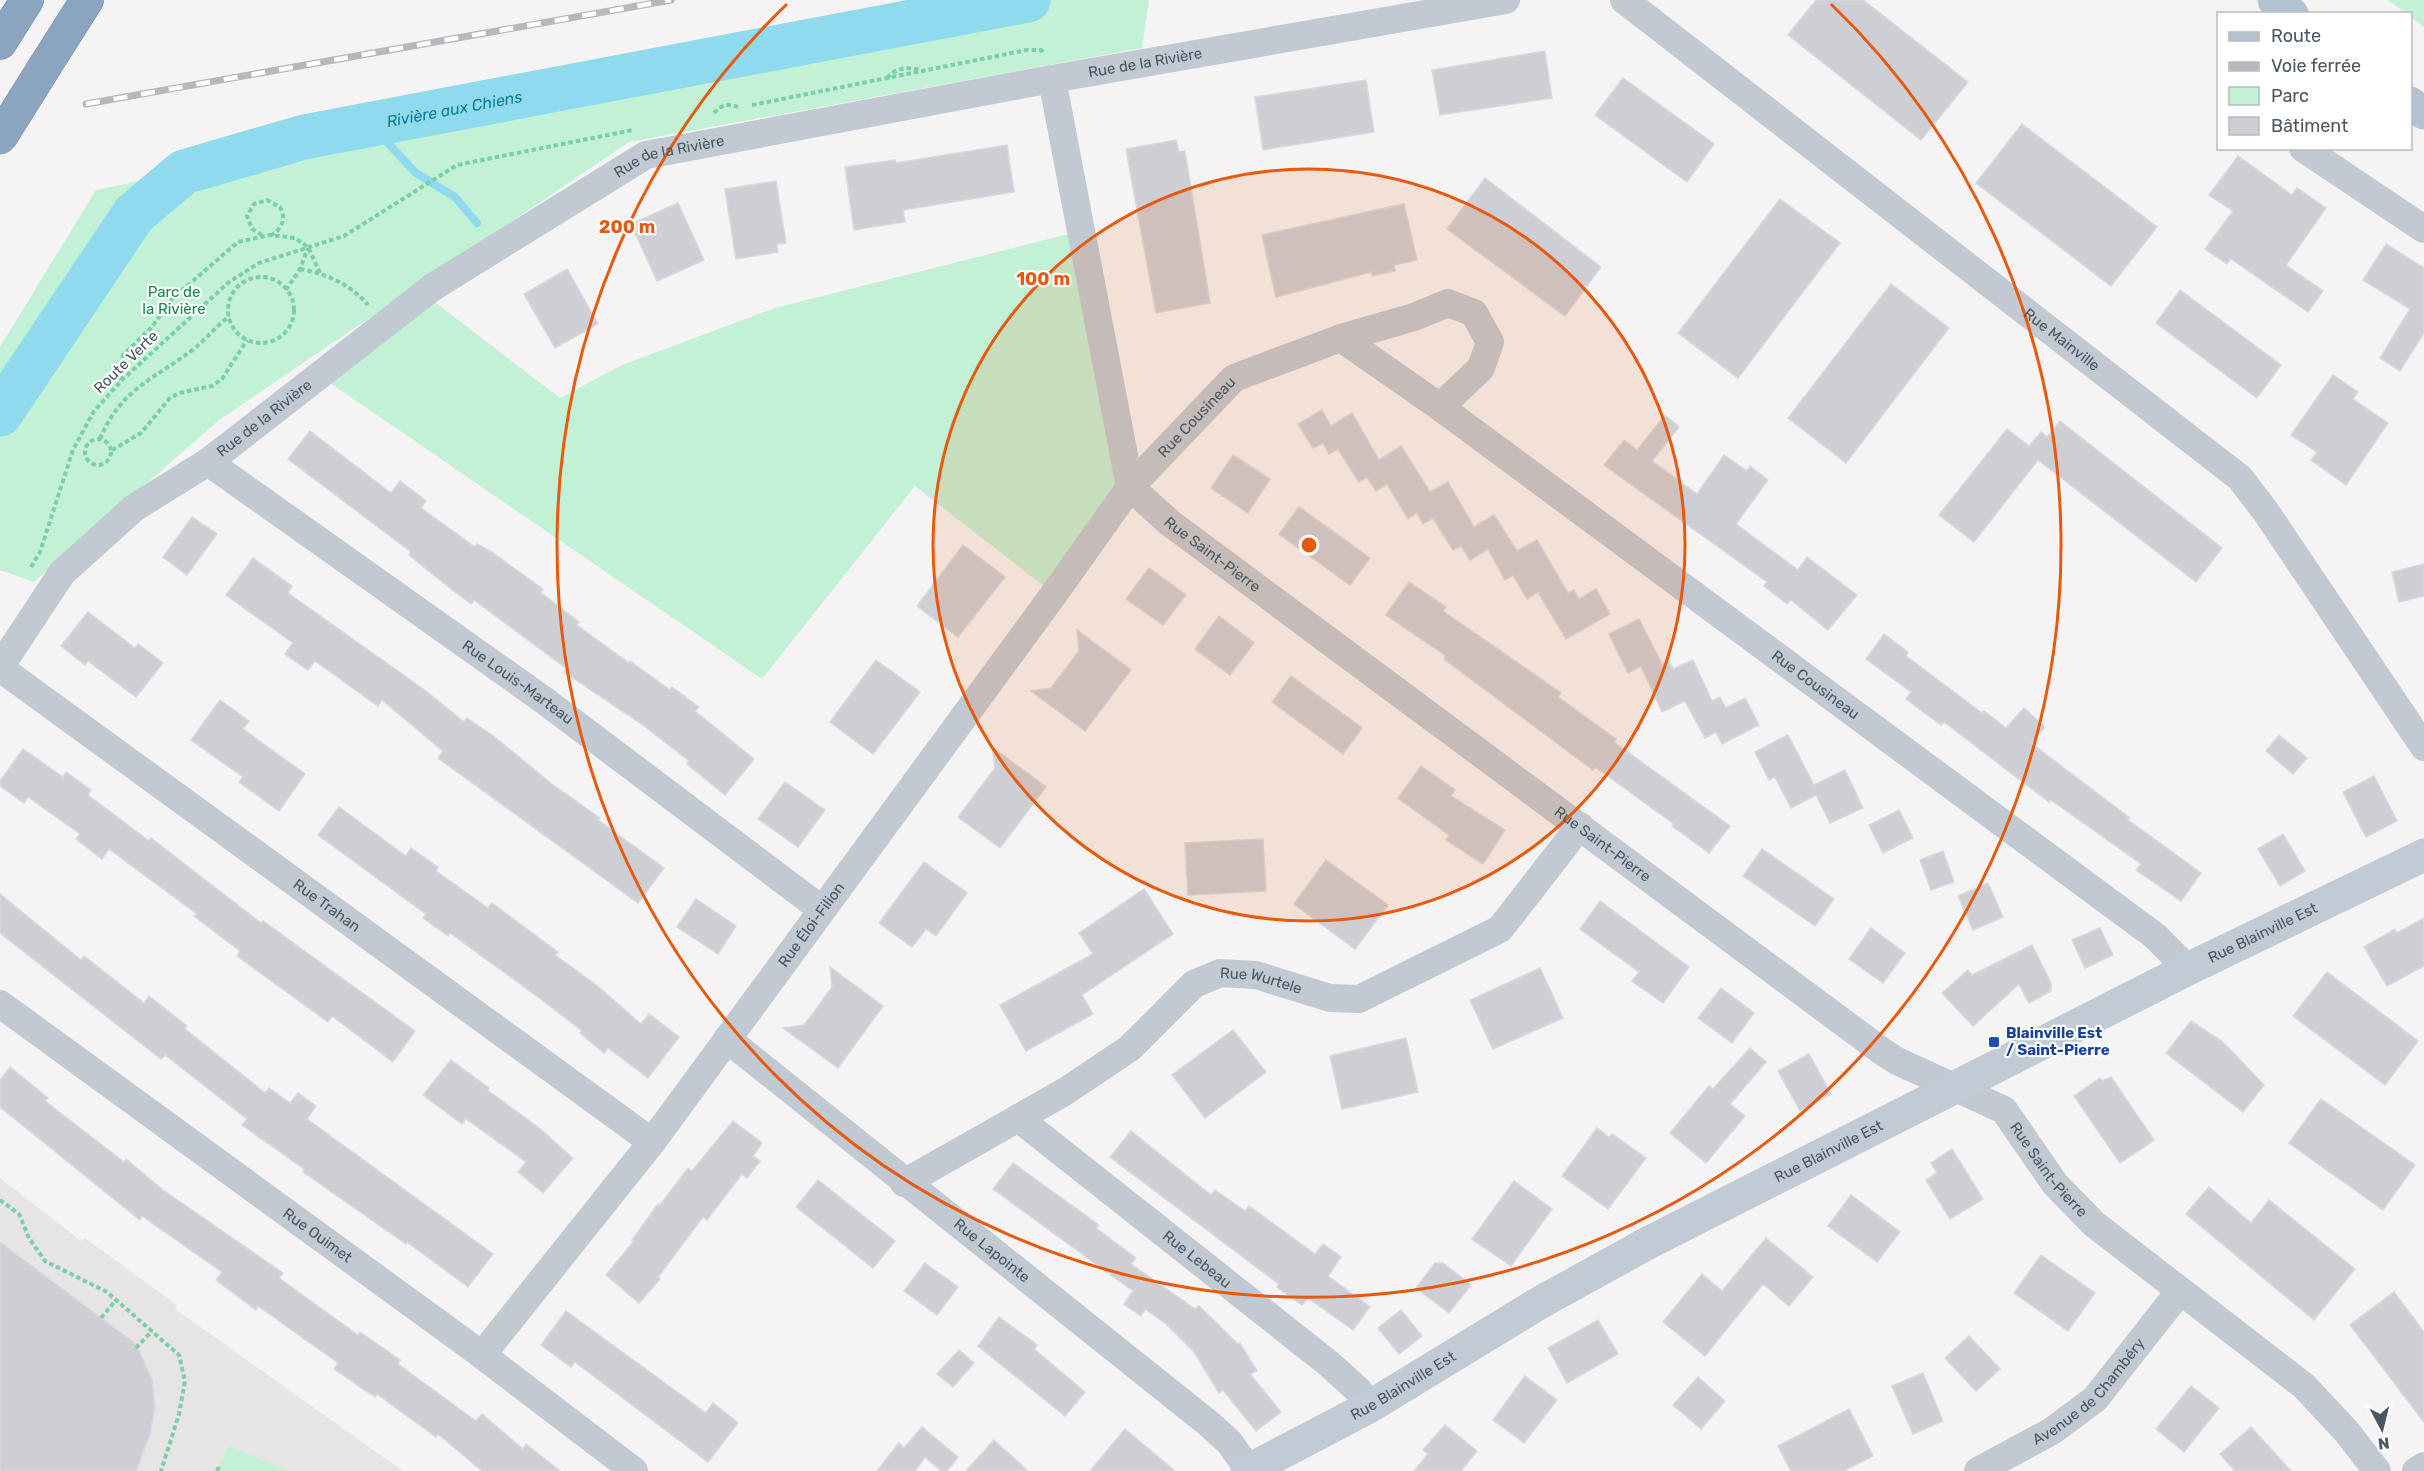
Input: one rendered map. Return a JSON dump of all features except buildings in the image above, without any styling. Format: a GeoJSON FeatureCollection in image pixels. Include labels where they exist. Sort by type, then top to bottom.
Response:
{"type":"FeatureCollection","features":[{"type":"Feature","properties":{"kind":"highway"},"geometry":{"type":"LineString","coordinates":[[0,44],[27,0]]}},
{"type":"Feature","properties":{"kind":"highway"},"geometry":{"type":"LineString","coordinates":[[0,138],[87,0]]}},
{"type":"Feature","properties":{"kind":"main road"},"geometry":{"type":"LineString","coordinates":[[2274,0],[2289,12]]}},
{"type":"Feature","properties":{"kind":"street","name":"Rue de la Rivière"},"geometry":{"type":"LineString","coordinates":[[0,667],[62,573],[134,508],[208,462],[433,288],[646,155],[1052,79],[1506,0]]}},
{"type":"Feature","properties":{"kind":"street","name":"Rue Mainville"},"geometry":{"type":"LineString","coordinates":[[1624,0],[2114,377],[2240,478],[2266,512],[2424,747]]}},
{"type":"Feature","properties":{"kind":"street"},"geometry":{"type":"LineString","coordinates":[[1052,79],[1130,487]]}},
{"type":"Feature","properties":{"kind":"street"},"geometry":{"type":"LineString","coordinates":[[2306,150],[2424,229]]}},
{"type":"Feature","properties":{"kind":"street","name":"Rue Cousineau"},"geometry":{"type":"LineString","coordinates":[[1130,487],[1234,378],[1448,303],[1474,313],[1490,342],[1481,368],[1440,407]]}},
{"type":"Feature","properties":{"kind":"street","name":"Rue Cousineau"},"geometry":{"type":"LineString","coordinates":[[1341,339],[1440,407],[2156,936],[2188,969]]}},
{"type":"Feature","properties":{"kind":"street","name":"Rue Louis-Marteau"},"geometry":{"type":"LineString","coordinates":[[208,462],[545,701],[821,909]]}},
{"type":"Feature","properties":{"kind":"street","name":"Rue Saint-Pierre"},"geometry":{"type":"LineString","coordinates":[[1130,487],[1170,523],[1897,1061],[2004,1110],[2067,1200],[2094,1224],[2304,1386],[2348,1432],[2378,1471]]}},
{"type":"Feature","properties":{"kind":"street","name":"Rue Éloi-Filion"},"geometry":{"type":"LineString","coordinates":[[482,1355],[652,1142],[1130,487]]}},
{"type":"Feature","properties":{"kind":"street","name":"Rue Trahan"},"geometry":{"type":"LineString","coordinates":[[0,667],[652,1142]]}},
{"type":"Feature","properties":{"kind":"street","name":"Rue Wurtele"},"geometry":{"type":"LineString","coordinates":[[904,1183],[1066,1091],[1130,1048],[1194,984],[1220,973],[1256,975],[1330,998],[1359,999],[1500,929],[1580,826]]}},
{"type":"Feature","properties":{"kind":"street","name":"Rue Blainville Est"},"geometry":{"type":"LineString","coordinates":[[1248,1471],[1369,1407],[1611,1263],[2188,969],[2424,855]]}},
{"type":"Feature","properties":{"kind":"street","name":"Rue Ouimet"},"geometry":{"type":"LineString","coordinates":[[0,1004],[482,1355],[634,1471]]}},
{"type":"Feature","properties":{"kind":"street","name":"Rue Lapointe"},"geometry":{"type":"LineString","coordinates":[[727,1039],[904,1183],[1208,1423],[1229,1442],[1248,1471]]}},
{"type":"Feature","properties":{"kind":"street","name":"Rue Lebeau"},"geometry":{"type":"LineString","coordinates":[[1018,1118],[1328,1363],[1359,1391],[1369,1407]]}},
{"type":"Feature","properties":{"kind":"street","name":"Avenue de Chambéry"},"geometry":{"type":"LineString","coordinates":[[1978,1471],[2052,1431],[2095,1399],[2180,1291]]}},
{"type":"Feature","properties":{"kind":"street"},"geometry":{"type":"LineString","coordinates":[[2416,1471],[2424,1466]]}},
{"type":"Feature","properties":{"kind":"path"},"geometry":{"type":"LineString","coordinates":[[887,78],[893,71],[909,67],[924,71]]}},
{"type":"Feature","properties":{"kind":"path"},"geometry":{"type":"LineString","coordinates":[[714,113],[720,106],[731,104],[740,108]]}},
{"type":"Feature","properties":{"kind":"path","name":"Route Verte"},"geometry":{"type":"LineString","coordinates":[[28,572],[40,552],[74,450],[94,411],[120,382],[229,282],[259,263],[344,236],[434,178]]}},
{"type":"Feature","properties":{"kind":"path"},"geometry":{"type":"LineString","coordinates":[[264,236],[256,233],[249,225],[247,216],[254,204],[263,200],[273,201],[279,207],[283,222],[270,235]]}},
{"type":"Feature","properties":{"kind":"path"},"geometry":{"type":"LineString","coordinates":[[120,382],[123,355],[152,327],[172,299],[226,249],[238,242],[270,235],[295,238],[308,247],[320,273]]}},
{"type":"Feature","properties":{"kind":"path"},"geometry":{"type":"LineString","coordinates":[[286,290],[300,269],[308,247]]}},
{"type":"Feature","properties":{"kind":"path"},"geometry":{"type":"LineString","coordinates":[[300,269],[320,273],[356,291],[384,324]]}},
{"type":"Feature","properties":{"kind":"path"},"geometry":{"type":"LineString","coordinates":[[271,279],[286,290],[293,302],[294,313],[285,333],[267,343],[247,340],[238,334],[229,316],[232,296],[248,280],[271,279]]}},
{"type":"Feature","properties":{"kind":"path"},"geometry":{"type":"LineString","coordinates":[[100,439],[108,418],[131,391],[196,347],[229,316]]}},
{"type":"Feature","properties":{"kind":"path"},"geometry":{"type":"LineString","coordinates":[[112,450],[141,433],[170,398],[179,393],[212,386],[222,379],[247,340]]}},
{"type":"Feature","properties":{"kind":"path"},"geometry":{"type":"LineString","coordinates":[[100,439],[108,443],[112,450],[110,459],[103,465],[94,465],[87,460],[85,448],[91,441],[100,439]]}},
{"type":"Feature","properties":{"kind":"path"},"geometry":{"type":"LineString","coordinates":[[0,1200],[19,1214],[29,1238],[45,1261],[64,1272],[98,1285],[179,1355],[185,1381],[161,1471]]}},
{"type":"Feature","properties":{"kind":"path"},"geometry":{"type":"LineString","coordinates":[[101,1318],[116,1300]]}},
{"type":"Feature","properties":{"kind":"path"},"geometry":{"type":"LineString","coordinates":[[136,1348],[152,1331]]}},
{"type":"Feature","properties":{"kind":"path"},"geometry":{"type":"LineString","coordinates":[[217,1471],[220,1465]]}},
{"type":"Feature","properties":{"kind":"shaded area"},"geometry":{"type":"Polygon","coordinates":[[[0,1178],[81,1241],[85,1238],[177,1305],[175,1309],[403,1471],[0,1471],[0,1178]]]}},
{"type":"Feature","properties":{"kind":"green space","name":"Parc de la Rivière"},"geometry":{"type":"Polygon","coordinates":[[[1027,0],[1149,0],[1142,48],[629,142],[219,420],[34,582],[0,570],[0,347],[96,190],[1027,0]]]}},
{"type":"Feature","properties":{"kind":"green space"},"geometry":{"type":"Polygon","coordinates":[[[2388,0],[2424,0],[2424,27],[2412,18],[2412,12],[2405,12],[2388,0]]]}},
{"type":"Feature","properties":{"kind":"green space"},"geometry":{"type":"Polygon","coordinates":[[[1081,231],[1130,487],[1054,594],[915,486],[762,679],[314,372],[419,290],[560,398],[622,365],[775,308],[1081,231]]]}},
{"type":"Feature","properties":{"kind":"green space"},"geometry":{"type":"Polygon","coordinates":[[[228,1446],[289,1471],[217,1471],[228,1446]]]}},
{"type":"Feature","properties":{"kind":"waterway","name":"Rivière aux Chiens"},"geometry":{"type":"LineString","coordinates":[[0,414],[134,214],[184,172],[304,137],[1028,0]]}},
{"type":"Feature","properties":{"kind":"waterway"},"geometry":{"type":"LineString","coordinates":[[371,125],[416,173],[455,197],[477,223]]}},
{"type":"Feature","properties":{"kind":"railway"},"geometry":{"type":"LineString","coordinates":[[86,104],[671,0]]}},
{"type":"Feature","properties":{"kind":"place","name":"Blainville Est / Saint-Pierre"},"geometry":{"type":"Point","coordinates":[1994,1042]}}]}
